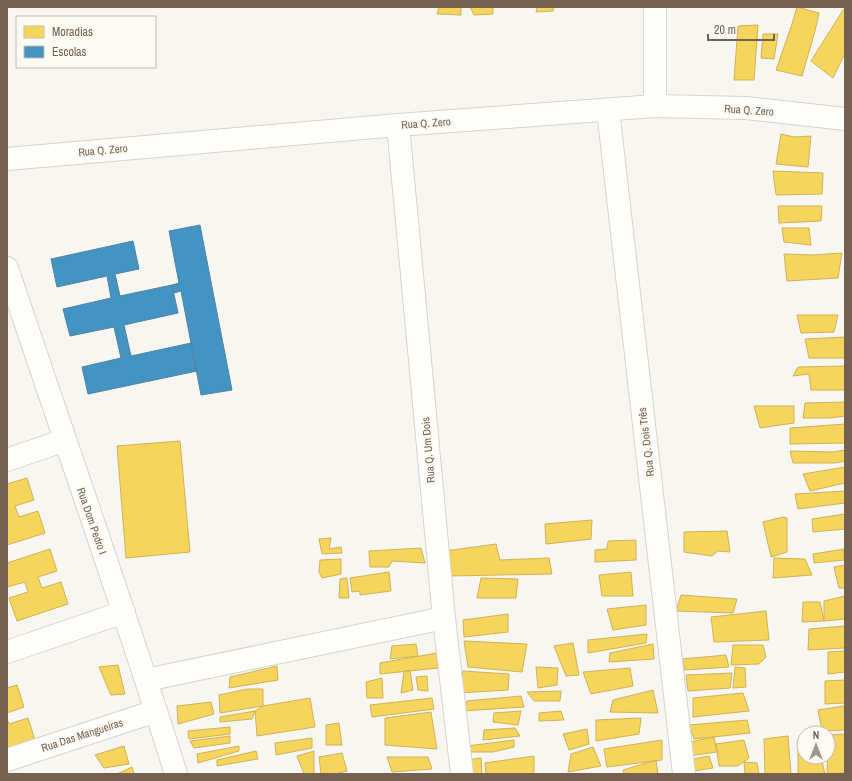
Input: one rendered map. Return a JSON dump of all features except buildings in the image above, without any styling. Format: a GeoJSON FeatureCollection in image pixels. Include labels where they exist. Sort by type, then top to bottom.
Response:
{"type":"FeatureCollection","features":[{"type":"Feature","properties":{"kind":"street"},"geometry":{"type":"LineString","coordinates":[[655,7],[655,106]]}},
{"type":"Feature","properties":{"kind":"street","name":"Rua Q. Zero"},"geometry":{"type":"LineString","coordinates":[[7,159],[398,125],[655,106],[746,108],[845,119]]}},
{"type":"Feature","properties":{"kind":"street","name":"Rua Q. Dois Três"},"geometry":{"type":"LineString","coordinates":[[608,110],[684,774]]}},
{"type":"Feature","properties":{"kind":"street","name":"Rua Q. Um Dois"},"geometry":{"type":"LineString","coordinates":[[398,125],[444,618],[462,774]]}},
{"type":"Feature","properties":{"kind":"street","name":"Rua Dom Pedro I"},"geometry":{"type":"LineString","coordinates":[[7,268],[124,612],[176,774]]}},
{"type":"Feature","properties":{"kind":"street"},"geometry":{"type":"LineString","coordinates":[[7,460],[65,440]]}},
{"type":"Feature","properties":{"kind":"street"},"geometry":{"type":"LineString","coordinates":[[7,652],[124,612]]}},
{"type":"Feature","properties":{"kind":"street"},"geometry":{"type":"LineString","coordinates":[[146,680],[444,618]]}},
{"type":"Feature","properties":{"kind":"street","name":"Rua Das Mangueiras"},"geometry":{"type":"LineString","coordinates":[[7,760],[156,711]]}}]}
